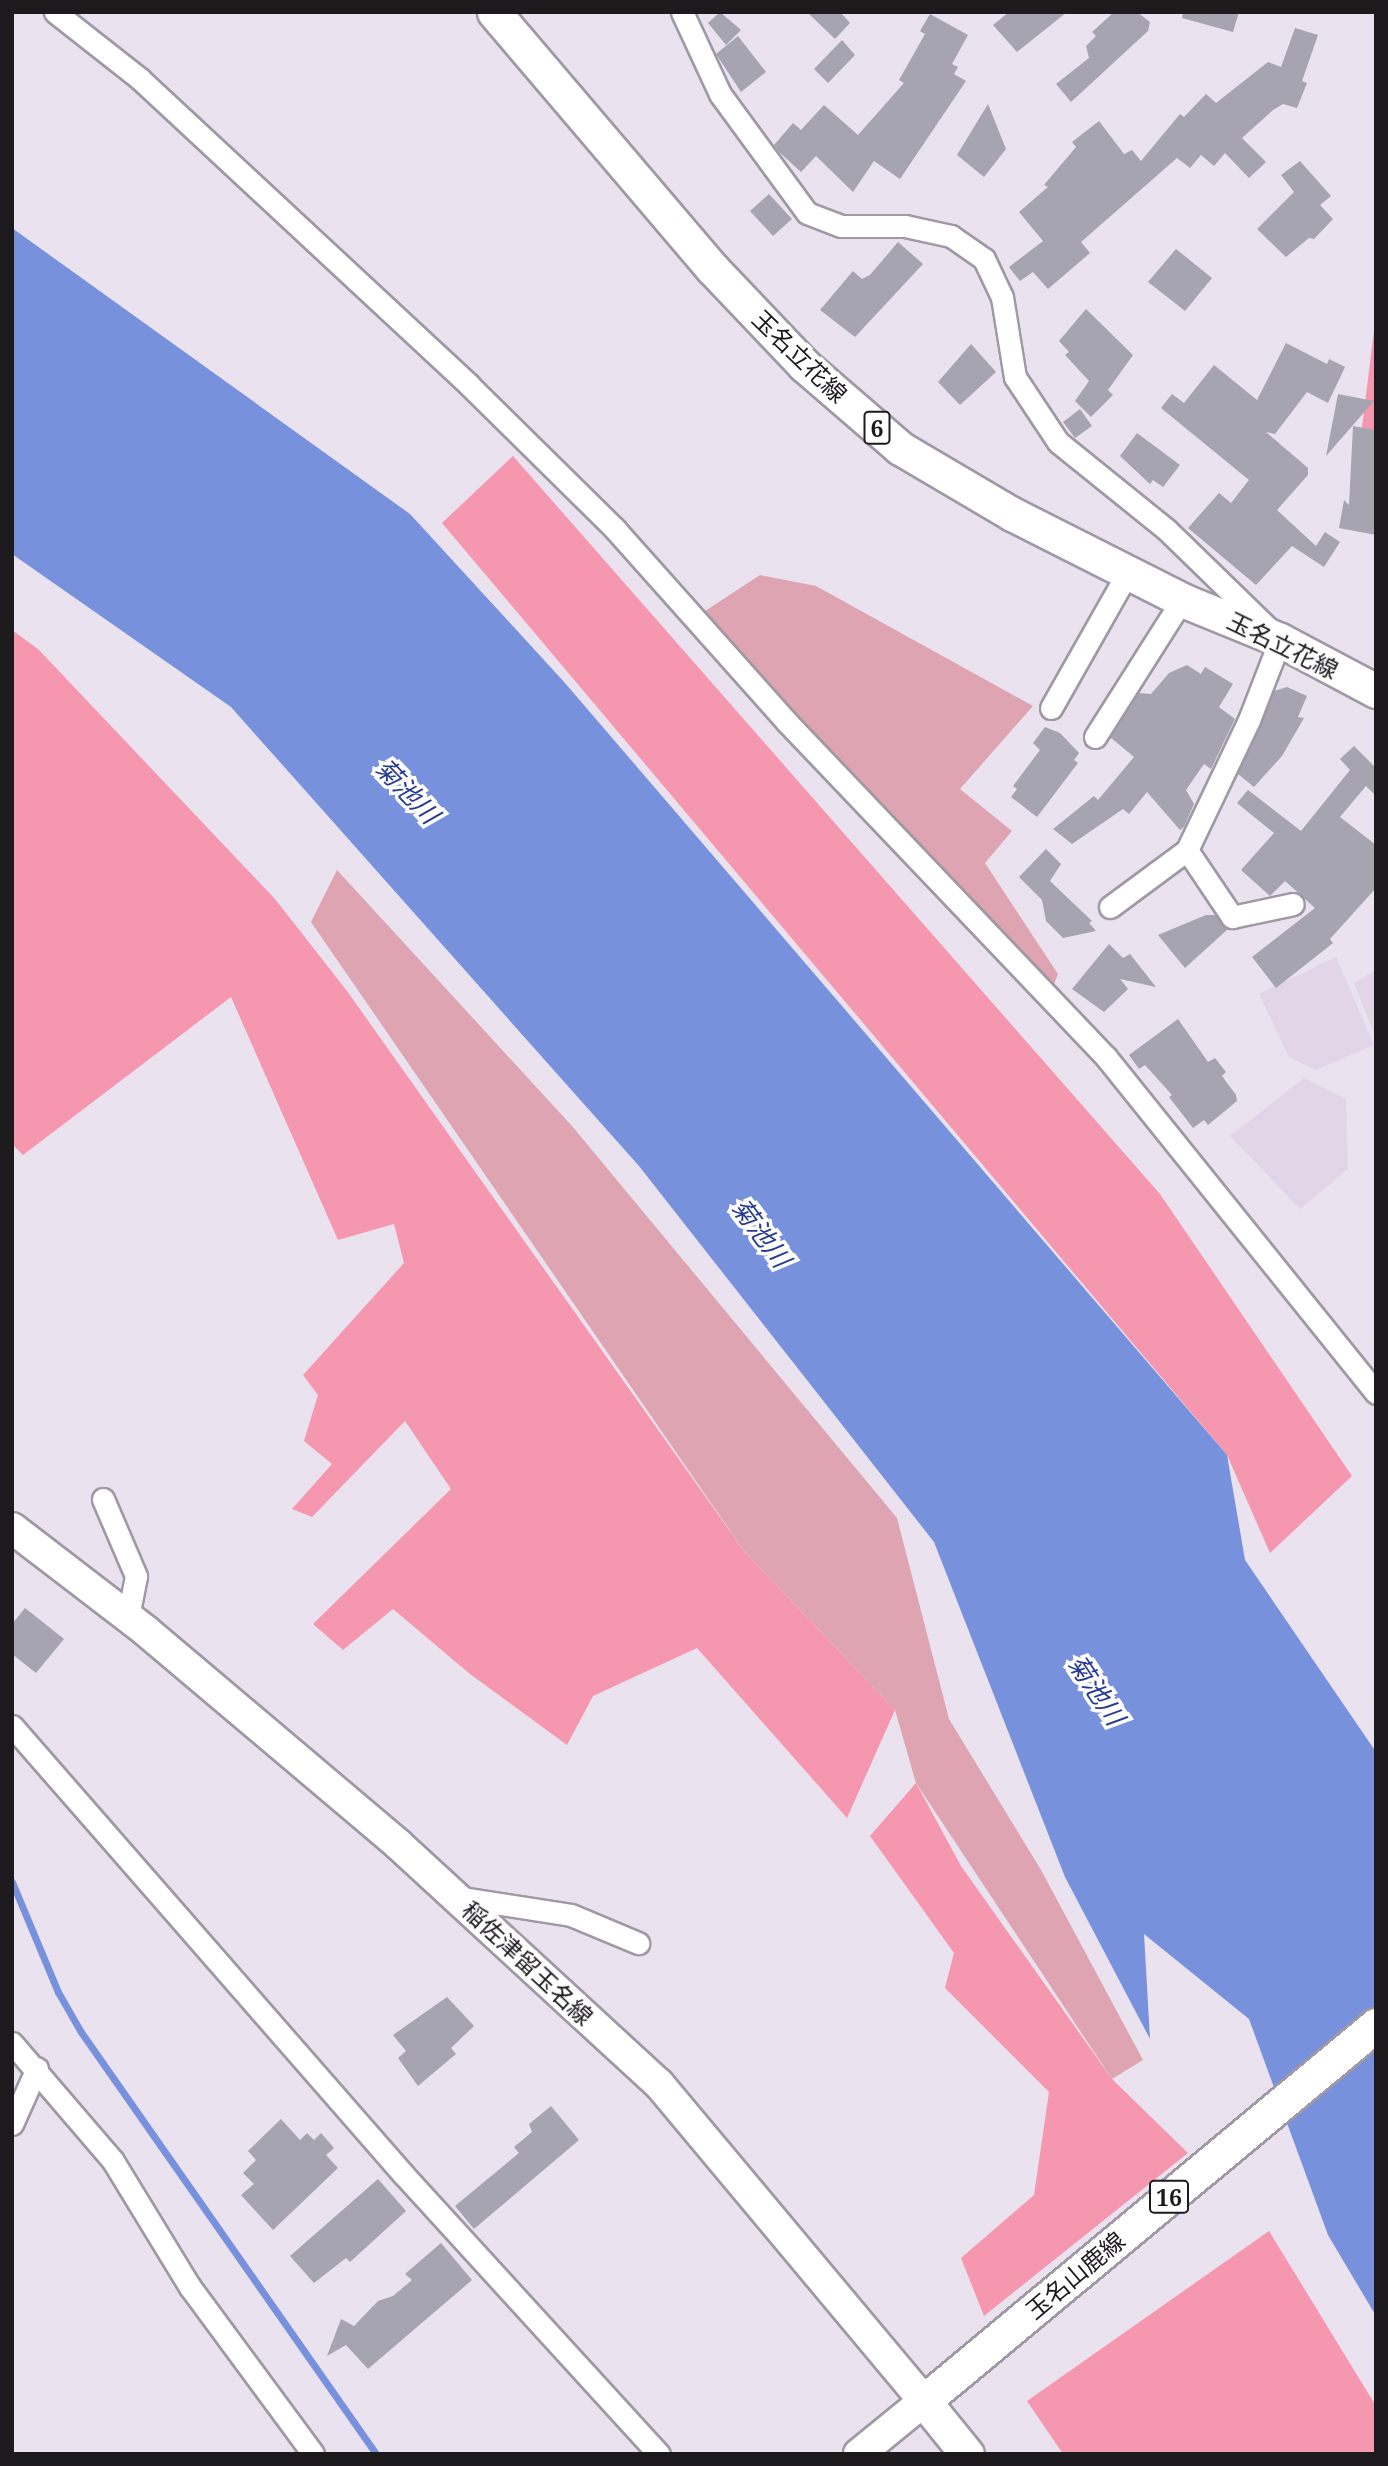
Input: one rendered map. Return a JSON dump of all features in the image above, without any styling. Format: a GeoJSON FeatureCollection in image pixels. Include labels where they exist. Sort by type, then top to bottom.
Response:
{"type":"FeatureCollection","features":[{"type":"Feature","properties":{"kind":"main road","name":"玉名立花線"},"geometry":{"type":"LineString","coordinates":[[494,12],[712,268],[804,365],[900,448],[1012,514],[1182,600],[1280,640],[1376,691]]}},
{"type":"Feature","properties":{"kind":"main road","name":"稲佐津留玉名線"},"geometry":{"type":"LineString","coordinates":[[14,1533],[128,1617],[456,1897],[659,2084],[924,2401]]}},
{"type":"Feature","properties":{"kind":"main road","name":"玉名山鹿線"},"geometry":{"type":"LineString","coordinates":[[924,2401],[1376,2025]]}},
{"type":"Feature","properties":{"kind":"main road"},"geometry":{"type":"LineString","coordinates":[[859,2454],[924,2401],[967,2454]]}},
{"type":"Feature","properties":{"kind":"street"},"geometry":{"type":"LineString","coordinates":[[55,12],[140,79],[469,385],[615,529],[786,721],[1106,1057],[1376,1393]]}},
{"type":"Feature","properties":{"kind":"street","name":"6"},"geometry":{"type":"LineString","coordinates":[[682,12],[720,94],[807,213],[841,226],[905,226],[951,236],[984,259],[1002,297],[1015,377],[1058,442],[1167,530],[1280,640]]}},
{"type":"Feature","properties":{"kind":"street"},"geometry":{"type":"LineString","coordinates":[[1051,708],[1128,572]]}},
{"type":"Feature","properties":{"kind":"street"},"geometry":{"type":"LineString","coordinates":[[1095,737],[1182,600]]}},
{"type":"Feature","properties":{"kind":"street"},"geometry":{"type":"LineString","coordinates":[[1110,906],[1187,849],[1249,720],[1280,640]]}},
{"type":"Feature","properties":{"kind":"street"},"geometry":{"type":"LineString","coordinates":[[1187,849],[1232,916],[1293,904]]}},
{"type":"Feature","properties":{"kind":"street"},"geometry":{"type":"LineString","coordinates":[[103,1499],[136,1576],[128,1617]]}},
{"type":"Feature","properties":{"kind":"street"},"geometry":{"type":"LineString","coordinates":[[12,1727],[404,2175],[659,2454]]}},
{"type":"Feature","properties":{"kind":"street"},"geometry":{"type":"LineString","coordinates":[[456,1897],[571,1915],[638,1943]]}},
{"type":"Feature","properties":{"kind":"street"},"geometry":{"type":"LineString","coordinates":[[12,2043],[37,2068],[113,2161],[191,2287],[313,2454]]}},
{"type":"Feature","properties":{"kind":"street"},"geometry":{"type":"LineString","coordinates":[[12,2124],[37,2068]]}},
{"type":"Feature","properties":{"kind":"shaded area"},"geometry":{"type":"Polygon","coordinates":[[[1376,315],[1376,460],[1362,427],[1376,315]]]}},
{"type":"Feature","properties":{"kind":"shaded area"},"geometry":{"type":"Polygon","coordinates":[[[513,456],[1160,1194],[1352,1476],[1270,1553],[1227,1455],[442,523],[513,456]]]}},
{"type":"Feature","properties":{"kind":"shaded area"},"geometry":{"type":"Polygon","coordinates":[[[760,575],[816,586],[1033,706],[960,789],[1012,831],[985,863],[1058,974],[1052,989],[702,613],[760,575]]]}},
{"type":"Feature","properties":{"kind":"shaded area"},"geometry":{"type":"Polygon","coordinates":[[[12,630],[38,649],[275,899],[347,991],[744,1551],[895,1710],[847,1818],[697,1648],[593,1696],[567,1745],[470,1674],[393,1609],[343,1650],[313,1624],[451,1489],[405,1421],[312,1517],[292,1509],[332,1464],[304,1441],[318,1395],[303,1375],[404,1263],[394,1224],[338,1240],[231,997],[23,1155],[12,1144],[12,630]]]}},
{"type":"Feature","properties":{"kind":"shaded area"},"geometry":{"type":"Polygon","coordinates":[[[337,870],[572,1126],[897,1518],[949,1719],[1041,1870],[1143,2060],[1112,2079],[916,1783],[895,1710],[744,1551],[311,922],[337,870]]]}},
{"type":"Feature","properties":{"kind":"shaded area"},"geometry":{"type":"Polygon","coordinates":[[[1336,957],[1374,1045],[1316,1070],[1289,1057],[1259,994],[1336,957]]]}},
{"type":"Feature","properties":{"kind":"shaded area"},"geometry":{"type":"Polygon","coordinates":[[[1376,970],[1376,1038],[1354,983],[1376,970]]]}},
{"type":"Feature","properties":{"kind":"shaded area"},"geometry":{"type":"Polygon","coordinates":[[[1304,1078],[1346,1099],[1348,1169],[1300,1209],[1230,1136],[1304,1078]]]}},
{"type":"Feature","properties":{"kind":"shaded area"},"geometry":{"type":"Polygon","coordinates":[[[916,1783],[961,1866],[1112,2079],[1188,2153],[984,2316],[961,2258],[1034,2195],[1049,2092],[945,1988],[954,1953],[870,1836],[916,1783]]]}},
{"type":"Feature","properties":{"kind":"shaded area"},"geometry":{"type":"Polygon","coordinates":[[[1269,2231],[1376,2406],[1376,2454],[1063,2454],[1027,2401],[1269,2231]]]}},
{"type":"Feature","properties":{"kind":"water","name":"菊池川"},"geometry":{"type":"Polygon","coordinates":[[[12,228],[410,514],[565,683],[1227,1455],[1245,1560],[1376,1752],[1376,2316],[1328,2235],[1249,2019],[1144,1934],[1150,2039],[1065,1877],[934,1542],[639,1166],[231,707],[12,554],[12,228]]]}},
{"type":"Feature","properties":{"kind":"building"},"geometry":{"type":"Polygon","coordinates":[[[720,12],[741,30],[726,45],[708,23],[720,12]]]}},
{"type":"Feature","properties":{"kind":"building"},"geometry":{"type":"Polygon","coordinates":[[[807,12],[840,12],[850,23],[835,39],[807,12]]]}},
{"type":"Feature","properties":{"kind":"building"},"geometry":{"type":"Polygon","coordinates":[[[1009,12],[1067,12],[1017,52],[993,25],[1009,12]]]}},
{"type":"Feature","properties":{"kind":"building"},"geometry":{"type":"Polygon","coordinates":[[[1114,12],[1137,12],[1150,22],[1148,31],[1071,102],[1056,84],[1089,58],[1086,46],[1096,36],[1092,32],[1114,12]]]}},
{"type":"Feature","properties":{"kind":"building"},"geometry":{"type":"Polygon","coordinates":[[[1183,12],[1239,12],[1233,32],[1182,18],[1183,12]]]}},
{"type":"Feature","properties":{"kind":"building"},"geometry":{"type":"Polygon","coordinates":[[[930,14],[968,35],[952,64],[958,67],[954,74],[966,81],[900,179],[874,161],[853,192],[816,156],[801,172],[779,152],[774,145],[793,123],[801,130],[824,105],[858,135],[904,83],[899,80],[925,34],[920,31],[930,14]]]}},
{"type":"Feature","properties":{"kind":"building"},"geometry":{"type":"Polygon","coordinates":[[[1295,28],[1318,35],[1302,81],[1307,83],[1297,108],[1283,104],[1242,138],[1266,162],[1249,178],[1225,153],[1214,166],[1201,155],[1190,168],[1177,158],[1081,242],[1090,253],[1048,289],[1033,272],[1020,281],[1009,267],[1043,241],[1019,212],[1048,187],[1044,185],[1076,147],[1072,142],[1099,121],[1124,154],[1132,150],[1141,161],[1180,114],[1184,117],[1206,94],[1216,103],[1268,62],[1281,67],[1295,28]]]}},
{"type":"Feature","properties":{"kind":"building"},"geometry":{"type":"Polygon","coordinates":[[[738,36],[766,72],[741,92],[716,54],[738,36]]]}},
{"type":"Feature","properties":{"kind":"building"},"geometry":{"type":"Polygon","coordinates":[[[842,40],[855,55],[828,83],[814,69],[842,40]]]}},
{"type":"Feature","properties":{"kind":"building"},"geometry":{"type":"Polygon","coordinates":[[[988,104],[1006,149],[984,177],[957,155],[988,104]]]}},
{"type":"Feature","properties":{"kind":"building"},"geometry":{"type":"Polygon","coordinates":[[[1300,161],[1331,196],[1320,205],[1333,219],[1314,239],[1309,238],[1286,257],[1257,229],[1294,192],[1281,175],[1300,161]]]}},
{"type":"Feature","properties":{"kind":"building"},"geometry":{"type":"Polygon","coordinates":[[[769,194],[792,219],[773,236],[750,211],[769,194]]]}},
{"type":"Feature","properties":{"kind":"building"},"geometry":{"type":"Polygon","coordinates":[[[898,242],[923,264],[855,337],[820,310],[853,271],[862,279],[870,275],[898,242]]]}},
{"type":"Feature","properties":{"kind":"building"},"geometry":{"type":"Polygon","coordinates":[[[1176,249],[1212,278],[1185,311],[1148,282],[1176,249]]]}},
{"type":"Feature","properties":{"kind":"building"},"geometry":{"type":"Polygon","coordinates":[[[1086,309],[1133,355],[1108,390],[1113,395],[1091,417],[1075,401],[1089,381],[1065,355],[1069,352],[1059,341],[1086,309]]]}},
{"type":"Feature","properties":{"kind":"building"},"geometry":{"type":"Polygon","coordinates":[[[1286,343],[1327,364],[1329,359],[1345,367],[1328,403],[1307,392],[1275,434],[1266,432],[1308,468],[1308,475],[1277,510],[1316,546],[1325,532],[1340,542],[1324,567],[1292,546],[1256,585],[1188,528],[1219,493],[1231,503],[1249,480],[1161,408],[1172,394],[1184,403],[1214,365],[1257,400],[1286,343]]]}},
{"type":"Feature","properties":{"kind":"building"},"geometry":{"type":"Polygon","coordinates":[[[971,344],[996,372],[960,405],[938,382],[971,344]]]}},
{"type":"Feature","properties":{"kind":"building"},"geometry":{"type":"Polygon","coordinates":[[[1338,394],[1374,401],[1326,456],[1338,394]]]}},
{"type":"Feature","properties":{"kind":"building"},"geometry":{"type":"Polygon","coordinates":[[[1080,409],[1092,426],[1075,438],[1063,422],[1080,409]]]}},
{"type":"Feature","properties":{"kind":"building"},"geometry":{"type":"Polygon","coordinates":[[[1353,426],[1376,430],[1376,535],[1339,528],[1344,500],[1349,505],[1353,426]]]}},
{"type":"Feature","properties":{"kind":"building"},"geometry":{"type":"Polygon","coordinates":[[[1137,433],[1180,465],[1163,487],[1153,480],[1150,484],[1120,456],[1137,433]]]}},
{"type":"Feature","properties":{"kind":"building"},"geometry":{"type":"Polygon","coordinates":[[[1187,665],[1201,674],[1205,667],[1233,684],[1219,707],[1235,719],[1211,769],[1204,764],[1186,790],[1194,804],[1184,827],[1180,830],[1147,792],[1129,814],[1123,809],[1072,844],[1053,829],[1094,796],[1098,800],[1134,757],[1110,737],[1139,693],[1151,694],[1169,673],[1187,665]]]}},
{"type":"Feature","properties":{"kind":"building"},"geometry":{"type":"Polygon","coordinates":[[[1287,687],[1307,696],[1298,717],[1304,718],[1282,756],[1254,787],[1238,774],[1274,691],[1287,687]]]}},
{"type":"Feature","properties":{"kind":"building"},"geometry":{"type":"Polygon","coordinates":[[[1045,727],[1060,733],[1079,753],[1074,760],[1078,763],[1037,817],[1011,797],[1017,789],[1013,786],[1040,750],[1033,743],[1045,727]]]}},
{"type":"Feature","properties":{"kind":"building"},"geometry":{"type":"Polygon","coordinates":[[[1354,746],[1376,768],[1376,796],[1366,786],[1340,817],[1376,845],[1376,888],[1330,939],[1333,943],[1276,988],[1252,957],[1315,908],[1285,881],[1270,896],[1241,870],[1274,833],[1237,803],[1248,790],[1301,831],[1350,770],[1340,759],[1354,746]]]}},
{"type":"Feature","properties":{"kind":"building"},"geometry":{"type":"Polygon","coordinates":[[[1046,849],[1061,864],[1050,881],[1092,921],[1089,923],[1096,931],[1063,938],[1046,921],[1042,900],[1019,877],[1046,849]]]}},
{"type":"Feature","properties":{"kind":"building"},"geometry":{"type":"Polygon","coordinates":[[[1206,915],[1215,915],[1228,929],[1185,968],[1158,935],[1206,915]]]}},
{"type":"Feature","properties":{"kind":"building"},"geometry":{"type":"Polygon","coordinates":[[[1109,944],[1123,958],[1130,954],[1156,987],[1120,979],[1128,989],[1104,1012],[1072,989],[1109,944]]]}},
{"type":"Feature","properties":{"kind":"building"},"geometry":{"type":"Polygon","coordinates":[[[1178,1019],[1208,1062],[1215,1058],[1226,1072],[1222,1076],[1236,1095],[1237,1101],[1208,1125],[1204,1120],[1193,1128],[1169,1097],[1172,1095],[1145,1065],[1139,1069],[1129,1055],[1178,1019]]]}},
{"type":"Feature","properties":{"kind":"building"},"geometry":{"type":"Polygon","coordinates":[[[25,1608],[64,1639],[36,1673],[12,1654],[12,1624],[25,1608]]]}},
{"type":"Feature","properties":{"kind":"building"},"geometry":{"type":"Polygon","coordinates":[[[447,1997],[474,2026],[451,2048],[456,2054],[418,2086],[398,2058],[406,2051],[393,2035],[447,1997]]]}},
{"type":"Feature","properties":{"kind":"building"},"geometry":{"type":"Polygon","coordinates":[[[551,2106],[579,2140],[474,2229],[455,2206],[519,2153],[514,2147],[532,2132],[529,2124],[551,2106]]]}},
{"type":"Feature","properties":{"kind":"building"},"geometry":{"type":"Polygon","coordinates":[[[281,2119],[300,2140],[307,2133],[314,2140],[321,2133],[334,2148],[326,2155],[338,2168],[273,2230],[241,2195],[254,2184],[243,2173],[256,2160],[248,2151],[281,2119]]]}},
{"type":"Feature","properties":{"kind":"building"},"geometry":{"type":"Polygon","coordinates":[[[378,2179],[406,2211],[350,2262],[346,2258],[314,2283],[290,2256],[378,2179]]]}},
{"type":"Feature","properties":{"kind":"building"},"geometry":{"type":"Polygon","coordinates":[[[441,2243],[472,2280],[368,2369],[346,2345],[327,2356],[341,2319],[354,2326],[378,2301],[393,2296],[412,2280],[405,2274],[441,2243]]]}},
{"type":"Feature","properties":{"kind":"waterway"},"geometry":{"type":"LineString","coordinates":[[12,1882],[58,1992],[81,2032],[376,2454]]}}]}
